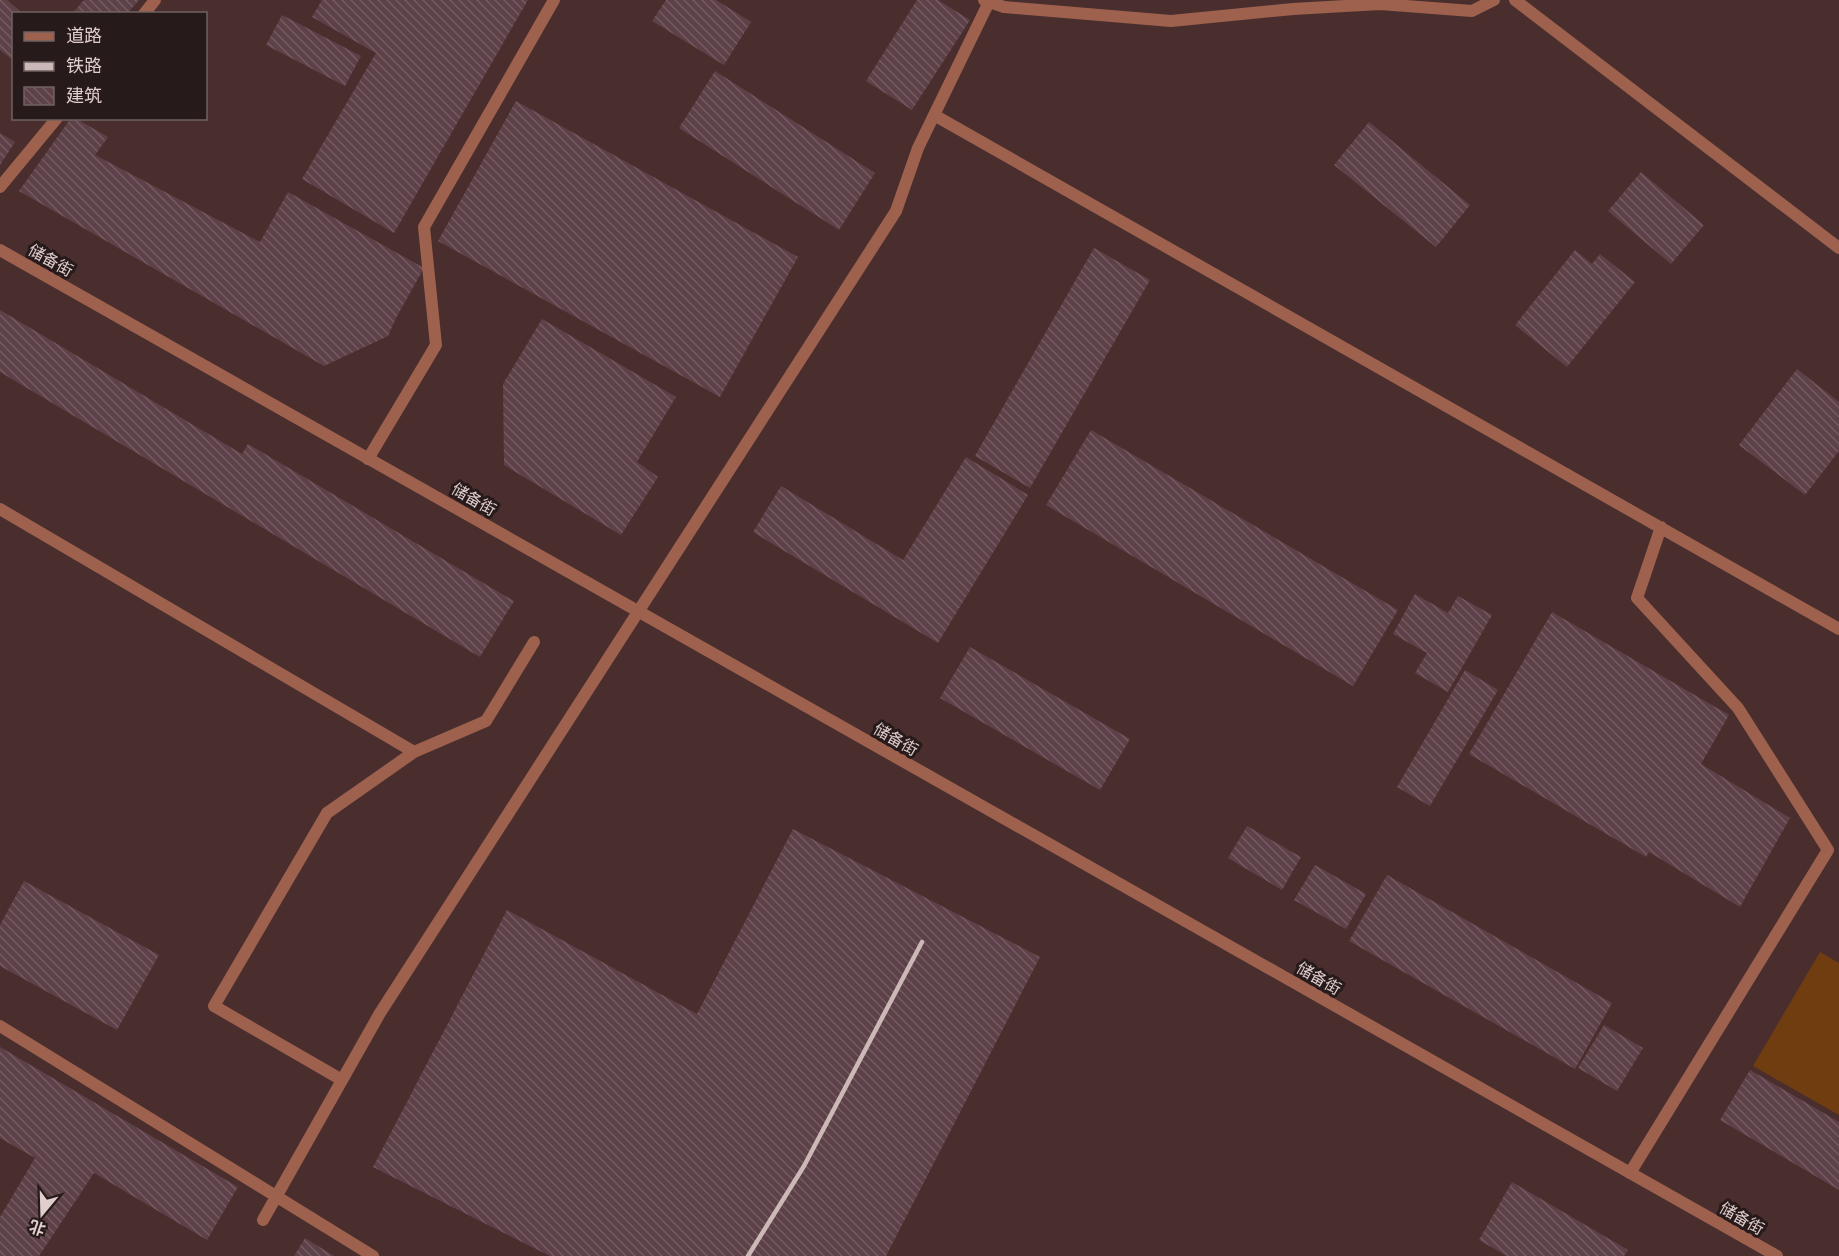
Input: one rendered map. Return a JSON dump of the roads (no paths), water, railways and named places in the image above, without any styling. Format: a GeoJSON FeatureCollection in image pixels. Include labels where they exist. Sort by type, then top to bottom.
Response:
{"type":"FeatureCollection","features":[{"type":"Feature","properties":{"kind":"street"},"geometry":{"type":"LineString","coordinates":[[146,12],[155,0]]}},
{"type":"Feature","properties":{"kind":"street"},"geometry":{"type":"LineString","coordinates":[[368,459],[436,345],[424,227],[554,0]]}},
{"type":"Feature","properties":{"kind":"street"},"geometry":{"type":"LineString","coordinates":[[263,1220],[380,1013],[896,210],[918,148],[986,1],[1004,7],[1171,21],[1293,9],[1380,4],[1472,11],[1494,0]]}},
{"type":"Feature","properties":{"kind":"street"},"geometry":{"type":"LineString","coordinates":[[1515,0],[1839,248]]}},
{"type":"Feature","properties":{"kind":"street"},"geometry":{"type":"LineString","coordinates":[[934,115],[1839,629]]}},
{"type":"Feature","properties":{"kind":"street"},"geometry":{"type":"LineString","coordinates":[[0,187],[55,120]]}},
{"type":"Feature","properties":{"kind":"street","name":"储备街"},"geometry":{"type":"LineString","coordinates":[[0,250],[1777,1256]]}},
{"type":"Feature","properties":{"kind":"street"},"geometry":{"type":"LineString","coordinates":[[0,509],[414,752]]}},
{"type":"Feature","properties":{"kind":"street"},"geometry":{"type":"LineString","coordinates":[[1630,1173],[1828,850],[1738,708],[1637,598],[1661,527]]}},
{"type":"Feature","properties":{"kind":"street"},"geometry":{"type":"LineString","coordinates":[[342,1080],[214,1006],[327,813],[414,752],[486,721],[534,642]]}},
{"type":"Feature","properties":{"kind":"street"},"geometry":{"type":"LineString","coordinates":[[0,1026],[373,1256]]}},
{"type":"Feature","properties":{"kind":"railway"},"geometry":{"type":"LineString","coordinates":[[748,1256],[804,1166],[922,942]]}}]}
